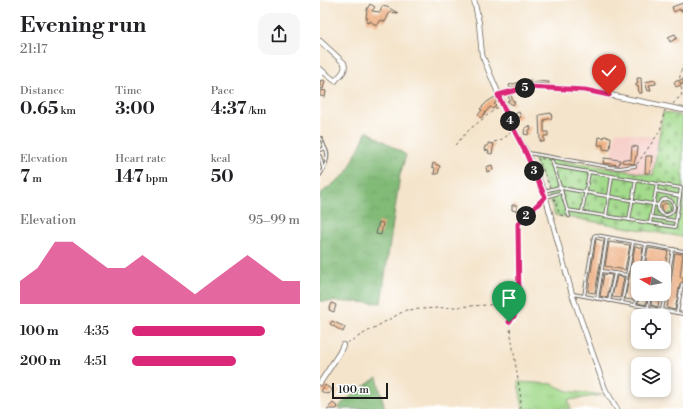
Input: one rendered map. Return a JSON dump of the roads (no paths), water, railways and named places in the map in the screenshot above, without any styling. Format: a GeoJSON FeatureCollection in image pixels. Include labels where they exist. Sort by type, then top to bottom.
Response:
{"type":"FeatureCollection","features":[{"type":"Feature","properties":{"kind":"street"},"geometry":{"type":"LineString","coordinates":[[474,0],[479,23],[482,55],[502,104],[544,191],[572,294],[605,389],[617,409]]}},
{"type":"Feature","properties":{"kind":"street"},"geometry":{"type":"LineString","coordinates":[[320,41],[344,63],[346,70],[335,81],[320,69]]}},
{"type":"Feature","properties":{"kind":"street"},"geometry":{"type":"LineString","coordinates":[[320,69],[320,78]]}},
{"type":"Feature","properties":{"kind":"street"},"geometry":{"type":"LineString","coordinates":[[498,95],[528,87],[585,90],[683,110]]}},
{"type":"Feature","properties":{"kind":"street"},"geometry":{"type":"LineString","coordinates":[[320,383],[343,345]]}},
{"type":"Feature","properties":{"kind":"lane"},"geometry":{"type":"LineString","coordinates":[[320,176],[328,156],[321,138]]}},
{"type":"Feature","properties":{"kind":"lane"},"geometry":{"type":"LineString","coordinates":[[320,150],[325,148]]}},
{"type":"Feature","properties":{"kind":"lane"},"geometry":{"type":"LineString","coordinates":[[526,153],[609,167],[620,168],[635,166]]}},
{"type":"Feature","properties":{"kind":"lane"},"geometry":{"type":"LineString","coordinates":[[320,156],[323,169]]}},
{"type":"Feature","properties":{"kind":"lane"},"geometry":{"type":"LineString","coordinates":[[552,160],[569,216]]}},
{"type":"Feature","properties":{"kind":"lane"},"geometry":{"type":"LineString","coordinates":[[554,166],[682,188],[675,227],[567,210]]}},
{"type":"Feature","properties":{"kind":"lane"},"geometry":{"type":"LineString","coordinates":[[582,212],[589,172]]}},
{"type":"Feature","properties":{"kind":"lane"},"geometry":{"type":"LineString","coordinates":[[606,216],[612,176]]}},
{"type":"Feature","properties":{"kind":"lane"},"geometry":{"type":"LineString","coordinates":[[629,220],[636,180]]}},
{"type":"Feature","properties":{"kind":"lane"},"geometry":{"type":"LineString","coordinates":[[650,223],[657,184]]}},
{"type":"Feature","properties":{"kind":"lane"},"geometry":{"type":"LineString","coordinates":[[544,191],[560,187],[658,205]]}},
{"type":"Feature","properties":{"kind":"lane"},"geometry":{"type":"LineString","coordinates":[[656,191],[680,196]]}},
{"type":"Feature","properties":{"kind":"lane"},"geometry":{"type":"LineString","coordinates":[[545,197],[562,192]]}},
{"type":"Feature","properties":{"kind":"lane"},"geometry":{"type":"LineString","coordinates":[[658,205],[660,201],[668,198],[672,201],[675,208]]}},
{"type":"Feature","properties":{"kind":"lane"},"geometry":{"type":"LineString","coordinates":[[658,205],[660,212],[665,215],[670,214],[675,208]]}},
{"type":"Feature","properties":{"kind":"lane"},"geometry":{"type":"LineString","coordinates":[[652,217],[676,221]]}},
{"type":"Feature","properties":{"kind":"lane"},"geometry":{"type":"LineString","coordinates":[[584,296],[594,236],[596,235],[683,250]]}},
{"type":"Feature","properties":{"kind":"lane"},"geometry":{"type":"LineString","coordinates":[[596,299],[607,237]]}},
{"type":"Feature","properties":{"kind":"lane"},"geometry":{"type":"LineString","coordinates":[[622,303],[633,242]]}},
{"type":"Feature","properties":{"kind":"lane"},"geometry":{"type":"LineString","coordinates":[[643,261],[646,244]]}},
{"type":"Feature","properties":{"kind":"lane"},"geometry":{"type":"LineString","coordinates":[[670,261],[673,249]]}},
{"type":"Feature","properties":{"kind":"lane"},"geometry":{"type":"LineString","coordinates":[[602,271],[627,275]]}},
{"type":"Feature","properties":{"kind":"lane"},"geometry":{"type":"LineString","coordinates":[[609,301],[615,273]]}},
{"type":"Feature","properties":{"kind":"lane"},"geometry":{"type":"LineString","coordinates":[[677,313],[682,284]]}},
{"type":"Feature","properties":{"kind":"lane"},"geometry":{"type":"LineString","coordinates":[[572,294],[655,309]]}},
{"type":"Feature","properties":{"kind":"lane"},"geometry":{"type":"LineString","coordinates":[[635,306],[636,301]]}},
{"type":"Feature","properties":{"kind":"lane"},"geometry":{"type":"LineString","coordinates":[[648,308],[649,301]]}},
{"type":"Feature","properties":{"kind":"lane"},"geometry":{"type":"LineString","coordinates":[[671,312],[683,314]]}}]}
